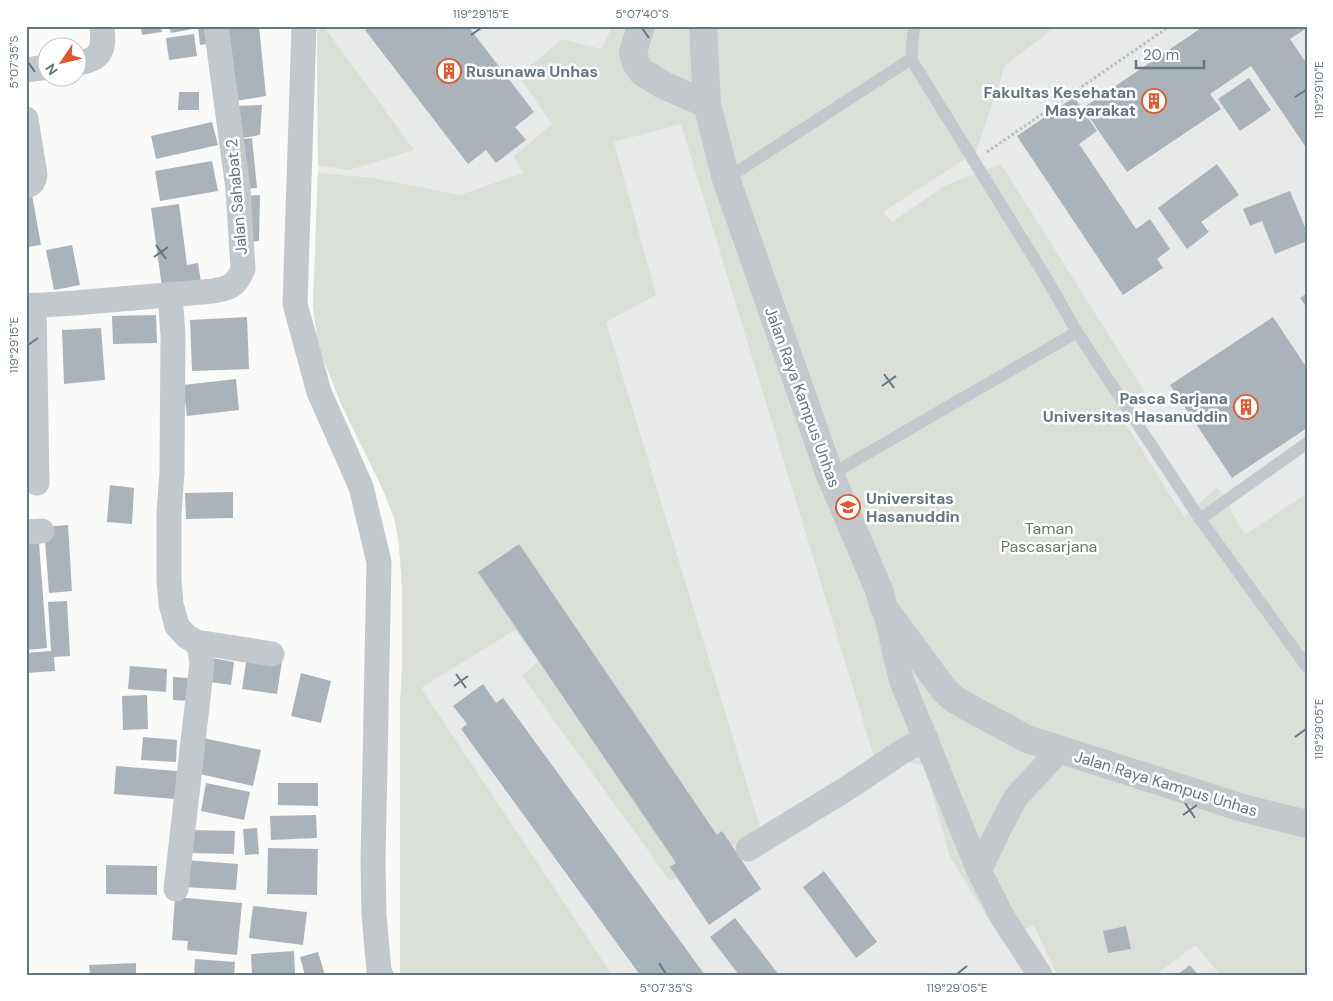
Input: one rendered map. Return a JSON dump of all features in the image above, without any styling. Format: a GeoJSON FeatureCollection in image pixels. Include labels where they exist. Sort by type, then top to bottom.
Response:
{"type":"FeatureCollection","features":[{"type":"Feature","properties":{"kind":"street"},"geometry":{"type":"LineString","coordinates":[[88,61],[99,54],[103,43],[102,26]]}},
{"type":"Feature","properties":{"kind":"street","name":"Jalan Sahabat 2"},"geometry":{"type":"LineString","coordinates":[[30,305],[223,290],[232,286],[239,279],[243,269],[238,190],[216,26]]}},
{"type":"Feature","properties":{"kind":"street"},"geometry":{"type":"LineString","coordinates":[[304,26],[295,304],[319,392],[361,487],[379,562],[373,862],[374,915],[379,971],[381,975]]}},
{"type":"Feature","properties":{"kind":"street"},"geometry":{"type":"LineString","coordinates":[[641,26],[633,52],[636,63],[642,72],[663,85],[707,104]]}},
{"type":"Feature","properties":{"kind":"street","name":"Jalan Raya Kampus Unhas"},"geometry":{"type":"LineString","coordinates":[[702,26],[707,104],[726,178],[830,476],[879,590],[884,608],[945,691],[954,699],[1027,739],[1246,809],[1307,824]]}},
{"type":"Feature","properties":{"kind":"street"},"geometry":{"type":"LineString","coordinates":[[26,119],[35,175],[32,184],[26,186]]}},
{"type":"Feature","properties":{"kind":"street"},"geometry":{"type":"LineString","coordinates":[[170,294],[173,335],[169,580],[171,604],[177,626],[186,636],[196,642],[272,654]]}},
{"type":"Feature","properties":{"kind":"street"},"geometry":{"type":"LineString","coordinates":[[30,305],[37,483]]}},
{"type":"Feature","properties":{"kind":"street"},"geometry":{"type":"LineString","coordinates":[[884,608],[901,679],[980,871],[1003,918],[1040,975]]}},
{"type":"Feature","properties":{"kind":"street"},"geometry":{"type":"LineString","coordinates":[[176,889],[202,663],[200,650],[196,642]]}},
{"type":"Feature","properties":{"kind":"street"},"geometry":{"type":"LineString","coordinates":[[748,849],[926,738]]}},
{"type":"Feature","properties":{"kind":"street"},"geometry":{"type":"LineString","coordinates":[[980,871],[1016,796],[1060,750]]}},
{"type":"Feature","properties":{"kind":"lane"},"geometry":{"type":"LineString","coordinates":[[914,26],[911,59],[1045,276],[1077,332],[1200,519],[1307,666]]}},
{"type":"Feature","properties":{"kind":"lane"},"geometry":{"type":"LineString","coordinates":[[726,178],[911,59]]}},
{"type":"Feature","properties":{"kind":"lane"},"geometry":{"type":"LineString","coordinates":[[830,476],[1077,332]]}},
{"type":"Feature","properties":{"kind":"lane"},"geometry":{"type":"LineString","coordinates":[[1200,519],[1307,443]]}},
{"type":"Feature","properties":{"kind":"path"},"geometry":{"type":"LineString","coordinates":[[974,161],[1170,26]]}},
{"type":"Feature","properties":{"kind":"shaded area","name":"Universitas Hasanuddin"},"geometry":{"type":"Polygon","coordinates":[[[317,26],[1307,26],[1307,975],[400,975],[402,587],[399,545],[395,521],[384,492],[341,404],[313,307],[318,165],[317,26]]]}},
{"type":"Feature","properties":{"kind":"green space"},"geometry":{"type":"Polygon","coordinates":[[[317,26],[327,26],[325,28],[414,150],[349,170],[318,165],[317,26]]]}},
{"type":"Feature","properties":{"kind":"green space","name":"Universitas Hasanuddin"},"geometry":{"type":"Polygon","coordinates":[[[613,26],[1056,26],[1005,66],[976,152],[883,212],[892,222],[946,185],[1001,164],[1144,391],[1118,412],[1184,517],[1217,487],[1245,535],[1307,493],[1307,975],[1220,975],[1196,945],[1155,975],[1057,975],[1034,925],[1002,941],[950,857],[924,765],[874,757],[681,124],[614,142],[656,295],[606,322],[761,830],[670,881],[522,676],[539,661],[515,630],[421,688],[612,975],[400,975],[402,587],[399,545],[395,521],[384,492],[341,404],[318,346],[313,307],[318,173],[373,178],[460,195],[523,173],[514,156],[552,124],[519,76],[562,39],[601,49],[613,26]]]}},
{"type":"Feature","properties":{"kind":"building"},"geometry":{"type":"Polygon","coordinates":[[[141,26],[161,26],[162,32],[142,35],[141,26]]]}},
{"type":"Feature","properties":{"kind":"building"},"geometry":{"type":"Polygon","coordinates":[[[169,26],[208,26],[212,43],[200,45],[198,28],[171,33],[169,26]]]}},
{"type":"Feature","properties":{"kind":"building"},"geometry":{"type":"Polygon","coordinates":[[[228,26],[259,26],[266,96],[236,101],[228,26]]]}},
{"type":"Feature","properties":{"kind":"building","name":"Rusunawa Unhas"},"geometry":{"type":"Polygon","coordinates":[[[369,26],[468,26],[534,112],[515,127],[526,140],[496,163],[486,150],[468,164],[365,30],[369,26]]]}},
{"type":"Feature","properties":{"kind":"building","name":"Fakultas Kesehatan Masyarakat"},"geometry":{"type":"Polygon","coordinates":[[[1204,26],[1307,26],[1307,28],[1290,39],[1307,64],[1307,149],[1251,66],[1210,94],[1221,109],[1127,172],[1083,108],[1204,26]]]}},
{"type":"Feature","properties":{"kind":"building"},"geometry":{"type":"Polygon","coordinates":[[[194,34],[197,56],[169,60],[166,38],[194,34]]]}},
{"type":"Feature","properties":{"kind":"building"},"geometry":{"type":"Polygon","coordinates":[[[1249,78],[1271,110],[1240,131],[1218,99],[1249,78]]]}},
{"type":"Feature","properties":{"kind":"building"},"geometry":{"type":"Polygon","coordinates":[[[179,92],[199,92],[199,110],[178,110],[179,92]]]}},
{"type":"Feature","properties":{"kind":"building","name":"Fakultas Kesehatan Masyarakat"},"geometry":{"type":"Polygon","coordinates":[[[1074,97],[1097,131],[1079,144],[1136,229],[1150,219],[1170,249],[1157,259],[1163,268],[1123,295],[1017,136],[1074,97]]]}},
{"type":"Feature","properties":{"kind":"building"},"geometry":{"type":"Polygon","coordinates":[[[262,105],[260,135],[236,139],[234,106],[262,105]]]}},
{"type":"Feature","properties":{"kind":"building"},"geometry":{"type":"Polygon","coordinates":[[[212,122],[218,145],[156,159],[151,136],[212,122]]]}},
{"type":"Feature","properties":{"kind":"building"},"geometry":{"type":"Polygon","coordinates":[[[252,138],[257,188],[240,189],[235,140],[252,138]]]}},
{"type":"Feature","properties":{"kind":"building"},"geometry":{"type":"Polygon","coordinates":[[[212,161],[218,191],[160,201],[155,171],[212,161]]]}},
{"type":"Feature","properties":{"kind":"building"},"geometry":{"type":"Polygon","coordinates":[[[1217,164],[1239,195],[1201,222],[1209,232],[1187,249],[1158,208],[1217,164]]]}},
{"type":"Feature","properties":{"kind":"building"},"geometry":{"type":"Polygon","coordinates":[[[1290,191],[1307,232],[1307,241],[1275,254],[1262,221],[1250,226],[1243,209],[1290,191]]]}},
{"type":"Feature","properties":{"kind":"building"},"geometry":{"type":"Polygon","coordinates":[[[32,195],[41,245],[26,247],[26,196],[32,195]]]}},
{"type":"Feature","properties":{"kind":"building"},"geometry":{"type":"Polygon","coordinates":[[[260,195],[259,241],[242,243],[241,196],[260,195]]]}},
{"type":"Feature","properties":{"kind":"building"},"geometry":{"type":"Polygon","coordinates":[[[179,204],[187,265],[198,263],[201,282],[162,287],[151,208],[179,204]]]}},
{"type":"Feature","properties":{"kind":"building"},"geometry":{"type":"Polygon","coordinates":[[[72,245],[80,285],[54,290],[46,250],[72,245]]]}},
{"type":"Feature","properties":{"kind":"building"},"geometry":{"type":"Polygon","coordinates":[[[1307,293],[1307,308],[1300,298],[1307,293]]]}},
{"type":"Feature","properties":{"kind":"building"},"geometry":{"type":"Polygon","coordinates":[[[156,315],[157,343],[113,344],[112,316],[156,315]]]}},
{"type":"Feature","properties":{"kind":"building"},"geometry":{"type":"Polygon","coordinates":[[[247,317],[249,369],[192,371],[190,320],[247,317]]]}},
{"type":"Feature","properties":{"kind":"building","name":"Pasca Sarjana Universitas Hasanuddin"},"geometry":{"type":"Polygon","coordinates":[[[1273,317],[1307,368],[1307,428],[1232,478],[1170,385],[1273,317]]]}},
{"type":"Feature","properties":{"kind":"building"},"geometry":{"type":"Polygon","coordinates":[[[101,328],[105,380],[64,384],[62,330],[101,328]]]}},
{"type":"Feature","properties":{"kind":"building"},"geometry":{"type":"Polygon","coordinates":[[[236,379],[239,410],[187,416],[183,385],[236,379]]]}},
{"type":"Feature","properties":{"kind":"building"},"geometry":{"type":"Polygon","coordinates":[[[110,485],[134,488],[132,524],[107,522],[110,485]]]}},
{"type":"Feature","properties":{"kind":"building"},"geometry":{"type":"Polygon","coordinates":[[[233,492],[233,518],[186,519],[185,493],[233,492]]]}},
{"type":"Feature","properties":{"kind":"building"},"geometry":{"type":"Polygon","coordinates":[[[68,525],[72,591],[49,593],[44,527],[68,525]]]}},
{"type":"Feature","properties":{"kind":"building"},"geometry":{"type":"Polygon","coordinates":[[[39,543],[47,648],[26,650],[26,544],[39,543]]]}},
{"type":"Feature","properties":{"kind":"building"},"geometry":{"type":"Polygon","coordinates":[[[519,544],[717,835],[722,831],[761,889],[709,925],[670,867],[676,863],[478,572],[519,544]]]}},
{"type":"Feature","properties":{"kind":"building"},"geometry":{"type":"Polygon","coordinates":[[[67,601],[70,656],[54,657],[55,671],[26,673],[26,653],[51,651],[48,602],[67,601]]]}},
{"type":"Feature","properties":{"kind":"building"},"geometry":{"type":"Polygon","coordinates":[[[247,656],[282,661],[277,694],[242,689],[247,656]]]}},
{"type":"Feature","properties":{"kind":"building"},"geometry":{"type":"Polygon","coordinates":[[[207,657],[234,662],[231,685],[203,681],[207,657]]]}},
{"type":"Feature","properties":{"kind":"building"},"geometry":{"type":"Polygon","coordinates":[[[130,666],[167,669],[166,692],[128,689],[130,666]]]}},
{"type":"Feature","properties":{"kind":"building"},"geometry":{"type":"Polygon","coordinates":[[[301,673],[331,681],[321,723],[291,716],[301,673]]]}},
{"type":"Feature","properties":{"kind":"building"},"geometry":{"type":"Polygon","coordinates":[[[173,677],[189,678],[189,701],[173,700],[173,677]]]}},
{"type":"Feature","properties":{"kind":"building"},"geometry":{"type":"Polygon","coordinates":[[[483,684],[496,703],[503,698],[705,975],[640,975],[461,729],[467,724],[453,706],[483,684]]]}},
{"type":"Feature","properties":{"kind":"building"},"geometry":{"type":"Polygon","coordinates":[[[147,695],[148,729],[123,730],[122,696],[147,695]]]}},
{"type":"Feature","properties":{"kind":"building"},"geometry":{"type":"Polygon","coordinates":[[[143,737],[177,740],[176,762],[141,760],[143,737]]]}},
{"type":"Feature","properties":{"kind":"building"},"geometry":{"type":"Polygon","coordinates":[[[198,737],[261,750],[253,786],[191,772],[198,737]]]}},
{"type":"Feature","properties":{"kind":"building"},"geometry":{"type":"Polygon","coordinates":[[[116,766],[177,771],[175,799],[114,794],[116,766]]]}},
{"type":"Feature","properties":{"kind":"building"},"geometry":{"type":"Polygon","coordinates":[[[206,783],[250,792],[244,820],[201,811],[206,783]]]}},
{"type":"Feature","properties":{"kind":"building"},"geometry":{"type":"Polygon","coordinates":[[[278,783],[318,783],[318,806],[278,805],[278,783]]]}},
{"type":"Feature","properties":{"kind":"building"},"geometry":{"type":"Polygon","coordinates":[[[316,815],[317,838],[271,840],[270,816],[316,815]]]}},
{"type":"Feature","properties":{"kind":"building"},"geometry":{"type":"Polygon","coordinates":[[[257,828],[259,854],[245,855],[243,829],[257,828]]]}},
{"type":"Feature","properties":{"kind":"building"},"geometry":{"type":"Polygon","coordinates":[[[190,830],[235,831],[234,854],[189,853],[190,830]]]}},
{"type":"Feature","properties":{"kind":"building"},"geometry":{"type":"Polygon","coordinates":[[[268,848],[318,849],[317,895],[267,894],[268,848]]]}},
{"type":"Feature","properties":{"kind":"building"},"geometry":{"type":"Polygon","coordinates":[[[185,860],[238,864],[236,890],[183,887],[185,860]]]}},
{"type":"Feature","properties":{"kind":"building"},"geometry":{"type":"Polygon","coordinates":[[[106,865],[157,866],[157,895],[106,894],[106,865]]]}},
{"type":"Feature","properties":{"kind":"building"},"geometry":{"type":"Polygon","coordinates":[[[824,871],[877,942],[856,958],[803,887],[824,871]]]}},
{"type":"Feature","properties":{"kind":"building"},"geometry":{"type":"Polygon","coordinates":[[[175,897],[242,903],[237,955],[187,950],[188,941],[172,940],[175,897]]]}},
{"type":"Feature","properties":{"kind":"building"},"geometry":{"type":"Polygon","coordinates":[[[253,906],[307,912],[303,945],[249,938],[253,906]]]}},
{"type":"Feature","properties":{"kind":"building"},"geometry":{"type":"Polygon","coordinates":[[[735,918],[779,975],[739,975],[710,937],[735,918]]]}},
{"type":"Feature","properties":{"kind":"building"},"geometry":{"type":"Polygon","coordinates":[[[1126,926],[1131,949],[1108,953],[1103,931],[1126,926]]]}},
{"type":"Feature","properties":{"kind":"building"},"geometry":{"type":"Polygon","coordinates":[[[294,951],[295,975],[252,975],[251,954],[294,951]]]}},
{"type":"Feature","properties":{"kind":"building"},"geometry":{"type":"Polygon","coordinates":[[[318,952],[325,975],[305,975],[300,957],[318,952]]]}},
{"type":"Feature","properties":{"kind":"building"},"geometry":{"type":"Polygon","coordinates":[[[195,959],[235,962],[234,975],[194,975],[195,959]]]}},
{"type":"Feature","properties":{"kind":"building"},"geometry":{"type":"Polygon","coordinates":[[[136,963],[136,975],[90,975],[89,965],[136,963]]]}},
{"type":"Feature","properties":{"kind":"building"},"geometry":{"type":"Polygon","coordinates":[[[1190,965],[1198,975],[1177,975],[1190,965]]]}},
{"type":"Feature","properties":{"kind":"place","name":"Rusunawa Unhas"},"geometry":{"type":"Point","coordinates":[449,71]}},
{"type":"Feature","properties":{"kind":"place","name":"Fakultas Kesehatan Masyarakat"},"geometry":{"type":"Point","coordinates":[1154,101]}},
{"type":"Feature","properties":{"kind":"place","name":"Pasca Sarjana Universitas Hasanuddin"},"geometry":{"type":"Point","coordinates":[1246,407]}},
{"type":"Feature","properties":{"kind":"place","name":"Universitas Hasanuddin"},"geometry":{"type":"Point","coordinates":[848,507]}},
{"type":"Feature","properties":{"kind":"park label","name":"Taman Pascasarjana"},"geometry":{"type":"Point","coordinates":[1049,537]}}]}
